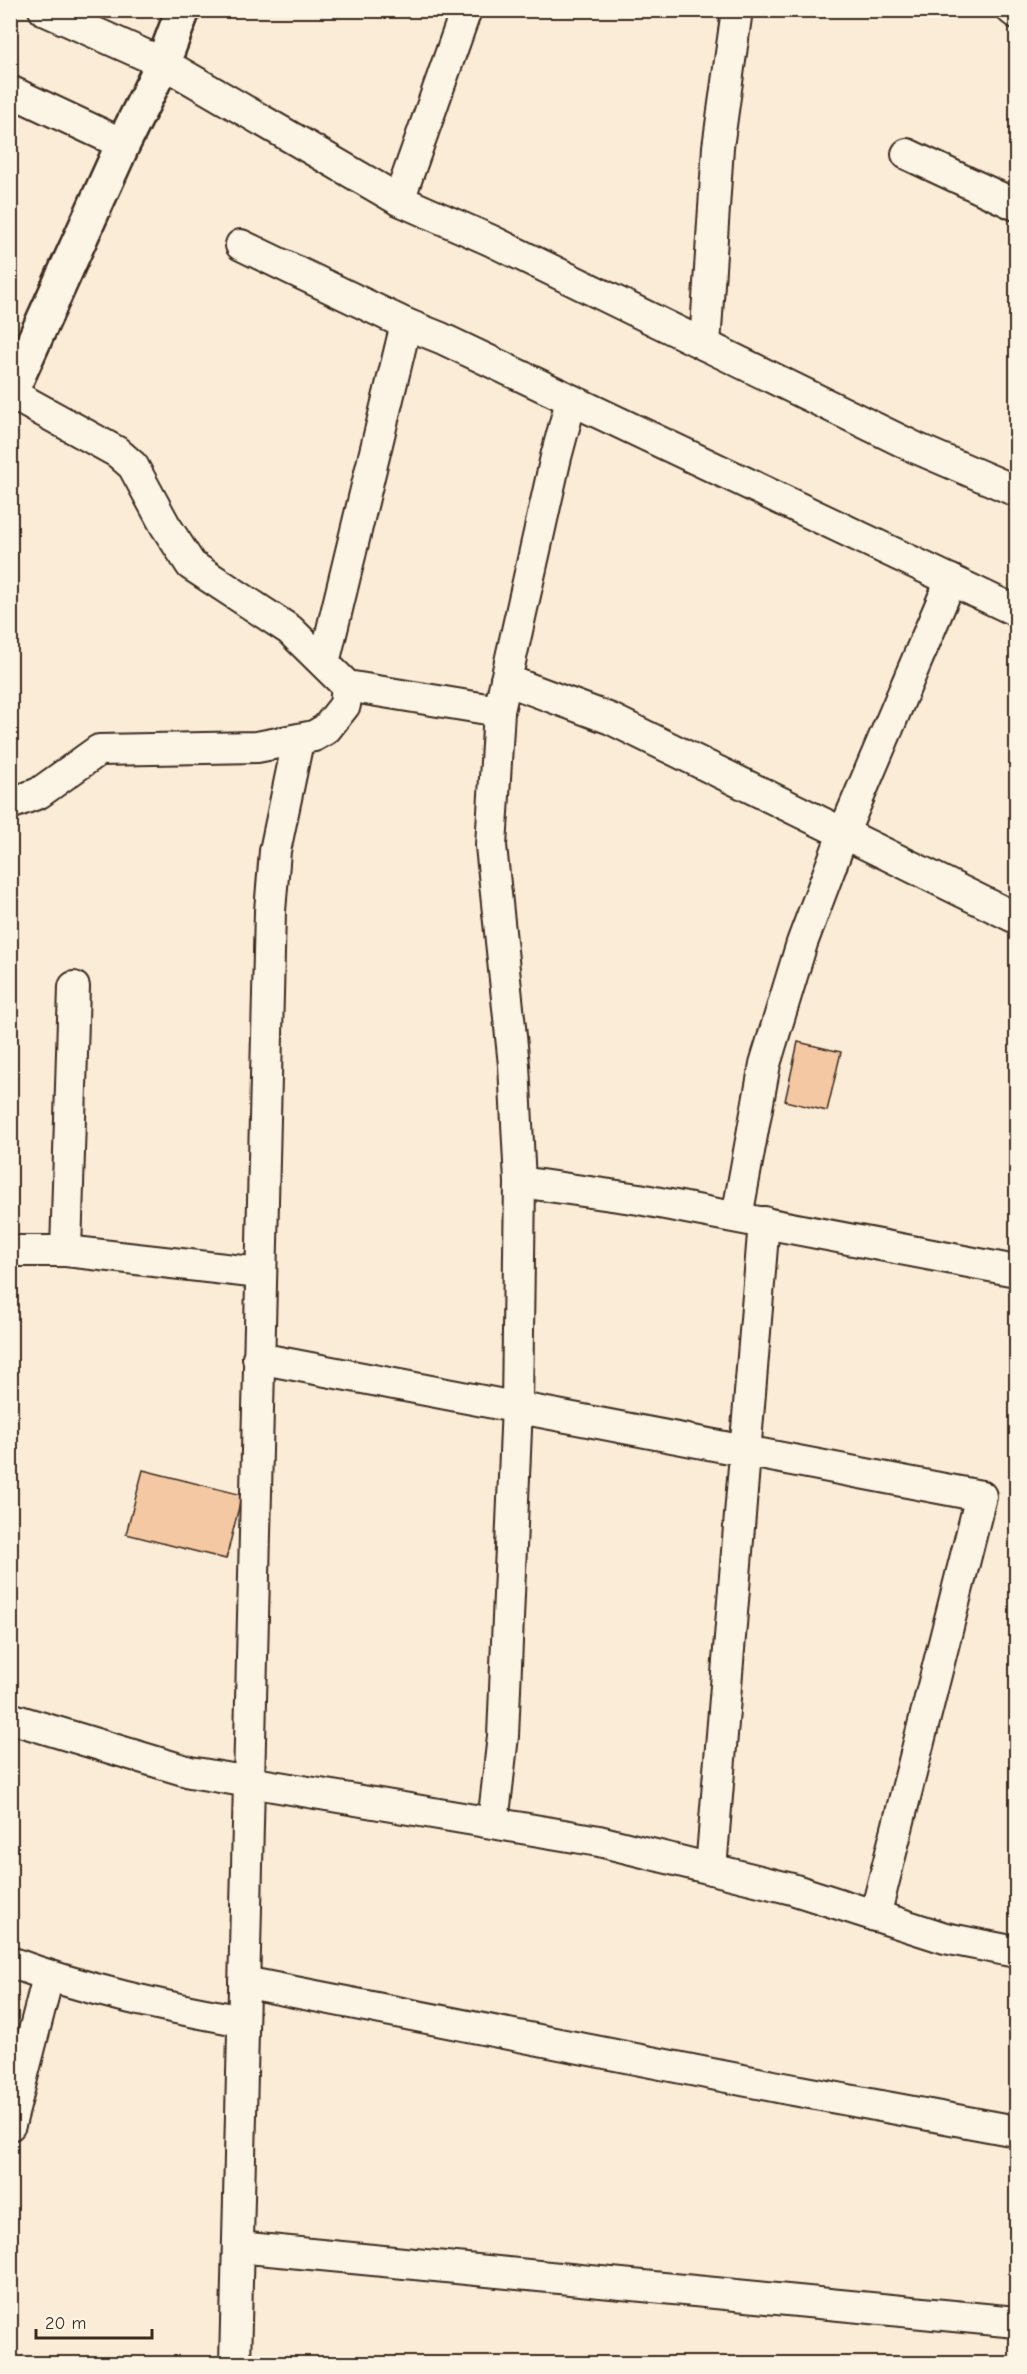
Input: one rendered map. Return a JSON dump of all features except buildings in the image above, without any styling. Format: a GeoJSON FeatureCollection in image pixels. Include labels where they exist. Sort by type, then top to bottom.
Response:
{"type":"FeatureCollection","features":[{"type":"Feature","properties":{"kind":"street"},"geometry":{"type":"LineString","coordinates":[[44,10],[164,63],[399,200],[490,240],[916,448],[1017,491]]}},
{"type":"Feature","properties":{"kind":"street"},"geometry":{"type":"LineString","coordinates":[[183,10],[164,63],[123,144],[11,393],[117,452],[133,466],[165,525],[191,566],[290,630],[347,686],[499,711]]}},
{"type":"Feature","properties":{"kind":"street"},"geometry":{"type":"LineString","coordinates":[[399,200],[466,10]]}},
{"type":"Feature","properties":{"kind":"street"},"geometry":{"type":"LineString","coordinates":[[705,345],[718,147],[737,10]]}},
{"type":"Feature","properties":{"kind":"street"},"geometry":{"type":"LineString","coordinates":[[1012,10],[1017,13]]}},
{"type":"Feature","properties":{"kind":"street"},"geometry":{"type":"LineString","coordinates":[[10,91],[123,144]]}},
{"type":"Feature","properties":{"kind":"street"},"geometry":{"type":"LineString","coordinates":[[907,154],[1017,205]]}},
{"type":"Feature","properties":{"kind":"street"},"geometry":{"type":"LineString","coordinates":[[241,245],[1017,611]]}},
{"type":"Feature","properties":{"kind":"street"},"geometry":{"type":"LineString","coordinates":[[324,663],[406,324]]}},
{"type":"Feature","properties":{"kind":"street"},"geometry":{"type":"LineString","coordinates":[[493,1823],[503,1736],[517,1406],[520,1182],[514,1065],[491,846],[499,711],[556,457],[571,401]]}},
{"type":"Feature","properties":{"kind":"street"},"geometry":{"type":"LineString","coordinates":[[711,1869],[746,1450],[751,1220],[765,1064],[802,944],[843,834],[951,580]]}},
{"type":"Feature","properties":{"kind":"street"},"geometry":{"type":"LineString","coordinates":[[506,680],[611,719],[1017,918]]}},
{"type":"Feature","properties":{"kind":"street"},"geometry":{"type":"LineString","coordinates":[[10,804],[39,793],[99,750],[257,747],[298,741],[326,729],[345,705],[347,686]]}},
{"type":"Feature","properties":{"kind":"street"},"geometry":{"type":"LineString","coordinates":[[235,2364],[270,911],[275,851],[298,741]]}},
{"type":"Feature","properties":{"kind":"street"},"geometry":{"type":"LineString","coordinates":[[66,1251],[74,987]]}},
{"type":"Feature","properties":{"kind":"street"},"geometry":{"type":"LineString","coordinates":[[520,1182],[639,1199],[1017,1270]]}},
{"type":"Feature","properties":{"kind":"street"},"geometry":{"type":"LineString","coordinates":[[10,1251],[66,1251],[260,1273]]}},
{"type":"Feature","properties":{"kind":"street"},"geometry":{"type":"LineString","coordinates":[[258,1358],[981,1496],[875,1916]]}},
{"type":"Feature","properties":{"kind":"street"},"geometry":{"type":"LineString","coordinates":[[10,1718],[190,1772],[599,1841],[792,1889],[945,1938],[1017,1952]]}},
{"type":"Feature","properties":{"kind":"street"},"geometry":{"type":"LineString","coordinates":[[10,1962],[48,1977],[183,2010],[243,2021]]}},
{"type":"Feature","properties":{"kind":"street"},"geometry":{"type":"LineString","coordinates":[[10,2125],[48,1977]]}},
{"type":"Feature","properties":{"kind":"street"},"geometry":{"type":"LineString","coordinates":[[244,1982],[760,2084],[1017,2131]]}},
{"type":"Feature","properties":{"kind":"street"},"geometry":{"type":"LineString","coordinates":[[238,2247],[1017,2322]]}}]}
